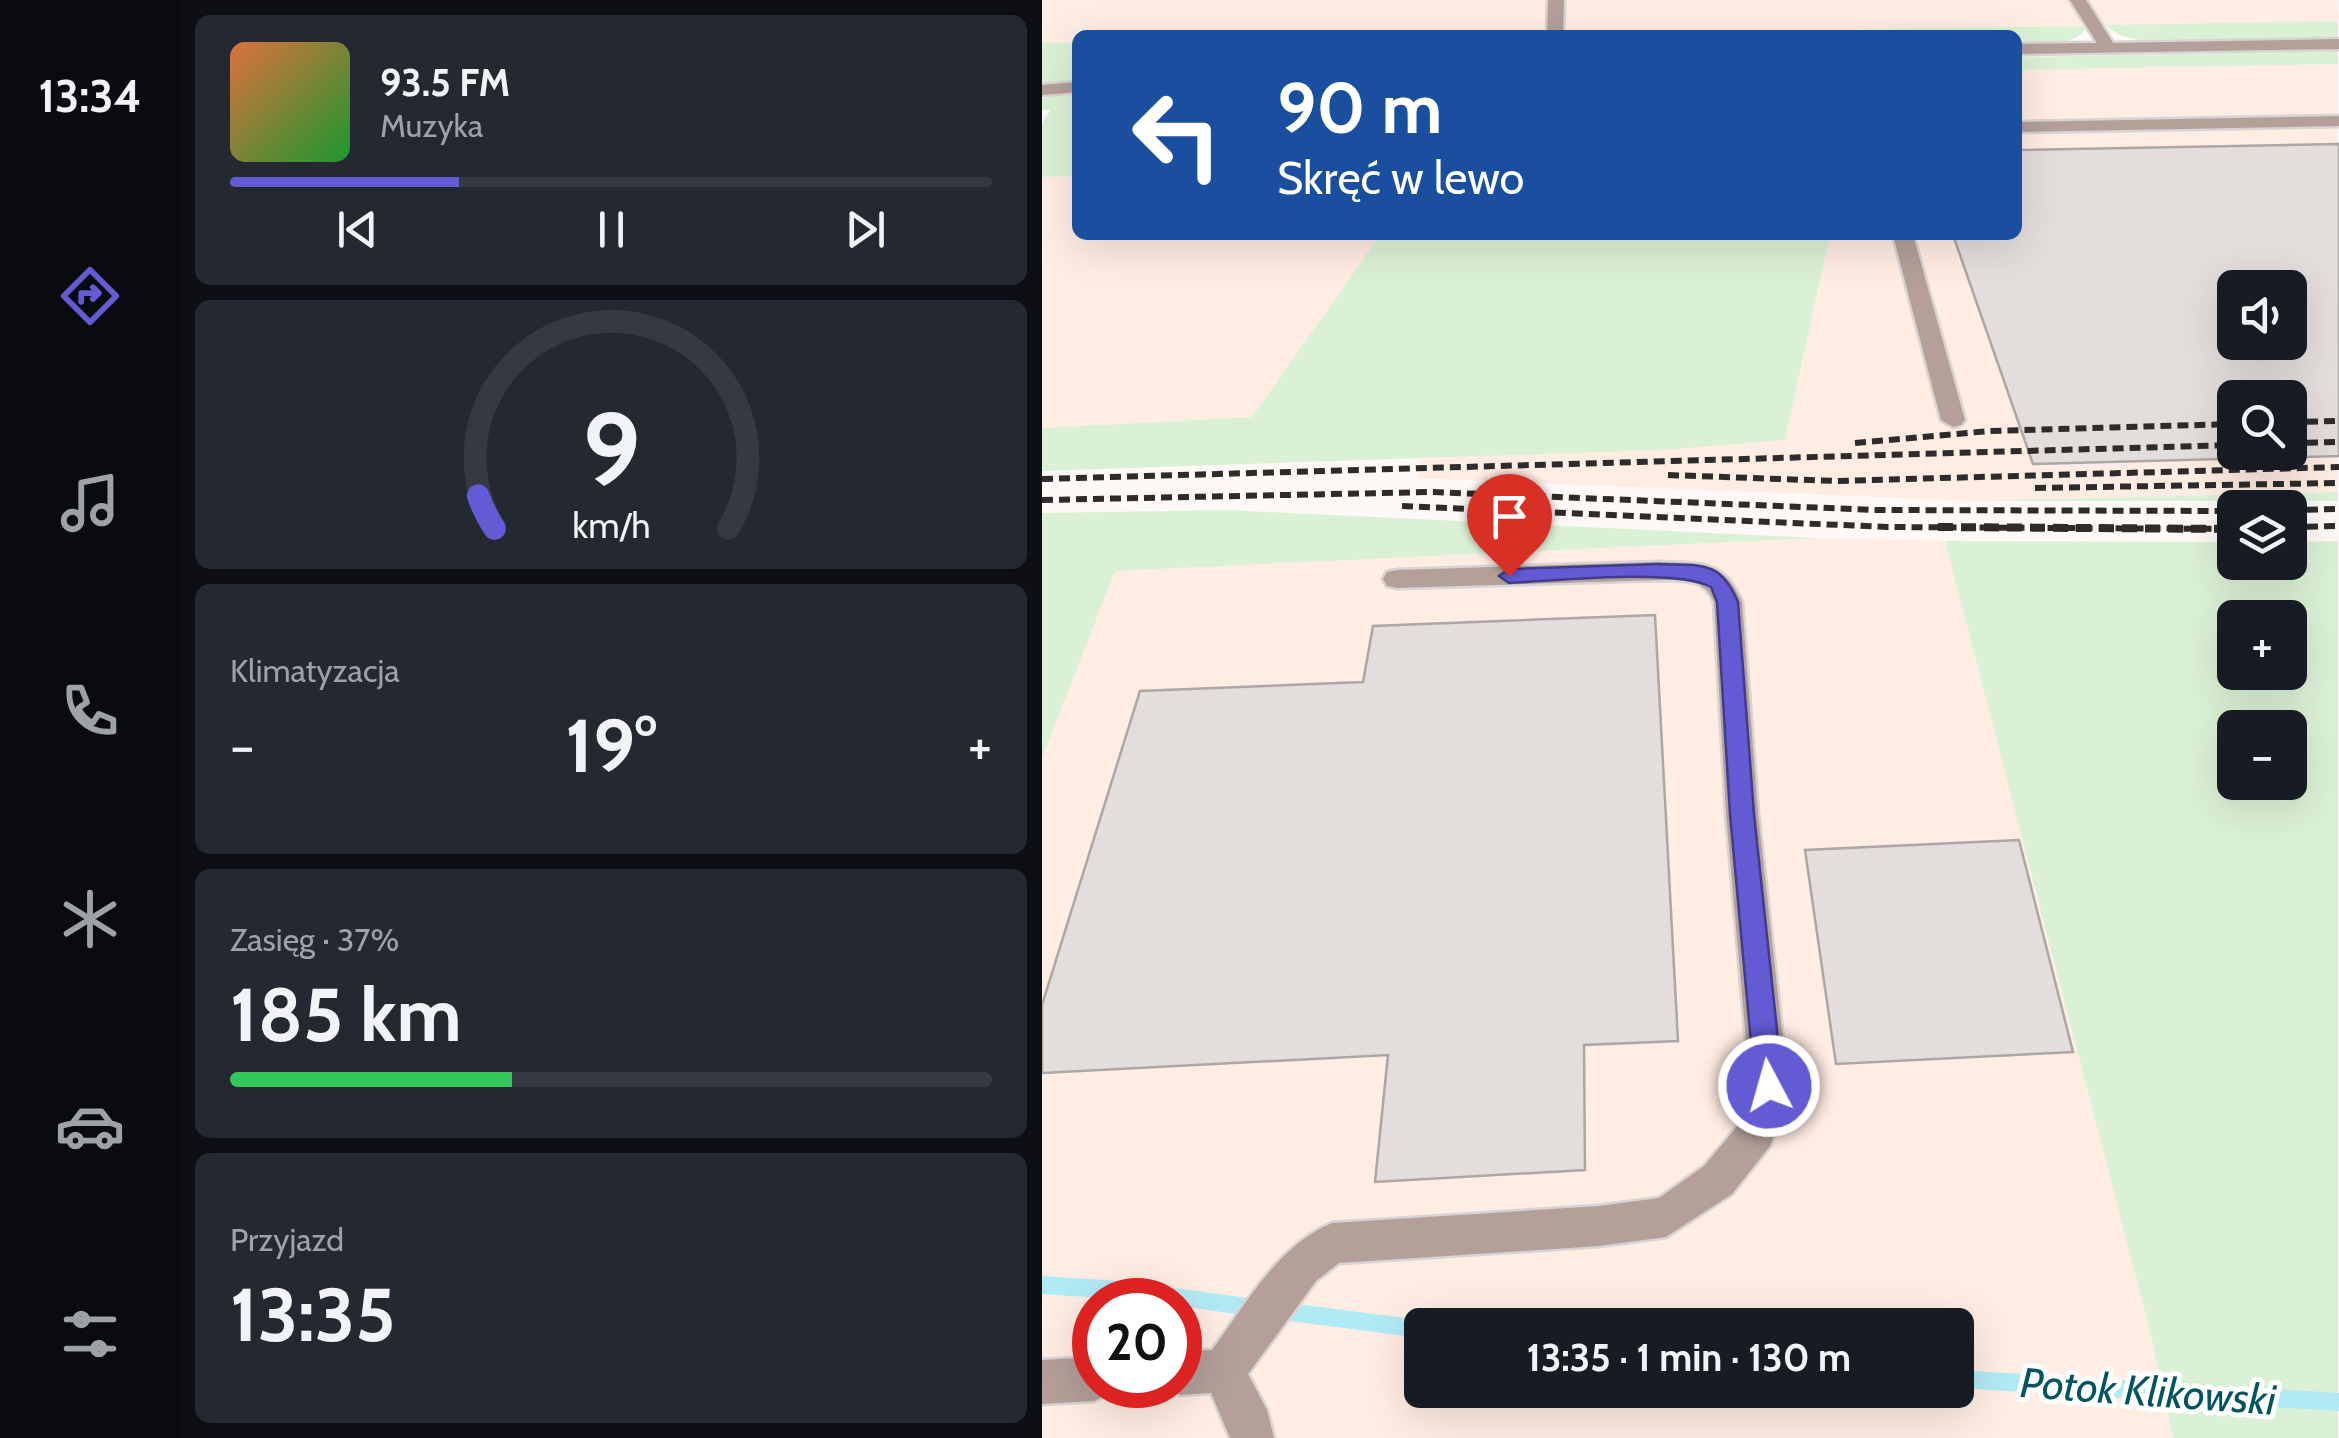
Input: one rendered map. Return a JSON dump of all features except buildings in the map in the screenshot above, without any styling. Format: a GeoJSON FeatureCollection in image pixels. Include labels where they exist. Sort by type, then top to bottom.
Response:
{"type":"FeatureCollection","features":[{"type":"Feature","properties":{"kind":"lane"},"geometry":{"type":"LineString","coordinates":[[1554,30],[1556,0]]}},
{"type":"Feature","properties":{"kind":"lane"},"geometry":{"type":"LineString","coordinates":[[2078,0],[2108,48]]}},
{"type":"Feature","properties":{"kind":"lane"},"geometry":{"type":"LineString","coordinates":[[2022,49],[2338,44]]}},
{"type":"Feature","properties":{"kind":"lane"},"geometry":{"type":"LineString","coordinates":[[1042,90],[1072,87]]}},
{"type":"Feature","properties":{"kind":"lane"},"geometry":{"type":"LineString","coordinates":[[2022,127],[2338,121]]}},
{"type":"Feature","properties":{"kind":"lane"},"geometry":{"type":"LineString","coordinates":[[1905,240],[1953,420]]}},
{"type":"Feature","properties":{"kind":"lane"},"geometry":{"type":"LineString","coordinates":[[1202,1371],[1301,1266],[1332,1243],[1599,1226],[1666,1217],[1718,1180],[1756,1133],[1769,1086],[1742,814],[1728,602],[1720,582],[1703,574],[1659,571],[1397,579]]}},
{"type":"Feature","properties":{"kind":"lane"},"geometry":{"type":"LineString","coordinates":[[1202,1373],[1250,1426],[1252,1438]]}},
{"type":"Feature","properties":{"kind":"lane"},"geometry":{"type":"LineString","coordinates":[[1042,1382],[1072,1380]]}},
{"type":"Feature","properties":{"kind":"shaded area"},"geometry":{"type":"Polygon","coordinates":[[[1042,0],[2338,0],[2339,21],[1841,30],[1072,30],[1072,43],[1042,43],[1042,0]]]}},
{"type":"Feature","properties":{"kind":"shaded area"},"geometry":{"type":"Polygon","coordinates":[[[2338,64],[2338,492],[2217,490],[2217,495],[1976,501],[1417,478],[1421,459],[1785,440],[1829,240],[2022,240],[2022,70],[2338,64]]]}},
{"type":"Feature","properties":{"kind":"shaded area"},"geometry":{"type":"Polygon","coordinates":[[[1072,176],[1072,240],[1376,240],[1252,417],[1042,428],[1042,177],[1072,176]]]}},
{"type":"Feature","properties":{"kind":"shaded area"},"geometry":{"type":"Polygon","coordinates":[[[1818,538],[1945,541],[2150,1332],[2173,1438],[1042,1438],[1042,758],[1114,571],[1818,538]]]}},
{"type":"Feature","properties":{"kind":"green space"},"geometry":{"type":"Polygon","coordinates":[[[2338,21],[2338,38],[2139,40],[2121,36],[2105,25],[2338,21]]]}},
{"type":"Feature","properties":{"kind":"green space"},"geometry":{"type":"Polygon","coordinates":[[[2083,26],[2085,30],[2062,42],[2022,44],[2022,30],[1865,29],[2083,26]]]}},
{"type":"Feature","properties":{"kind":"green space"},"geometry":{"type":"Polygon","coordinates":[[[1042,43],[1072,43],[1072,81],[1042,82],[1042,43]]]}},
{"type":"Feature","properties":{"kind":"green space"},"geometry":{"type":"Polygon","coordinates":[[[2338,51],[2338,64],[2022,70],[2022,57],[2338,51]]]}},
{"type":"Feature","properties":{"kind":"green space"},"geometry":{"type":"Polygon","coordinates":[[[1072,95],[1072,176],[1042,177],[1042,124],[1050,110],[1042,110],[1042,98],[1072,95]]]}},
{"type":"Feature","properties":{"kind":"green space"},"geometry":{"type":"Polygon","coordinates":[[[1376,240],[1829,240],[1785,440],[1662,450],[1042,471],[1042,428],[1252,417],[1376,240]]]}},
{"type":"Feature","properties":{"kind":"green space"},"geometry":{"type":"Polygon","coordinates":[[[2338,492],[2338,501],[2307,501],[2307,493],[2338,492]]]}},
{"type":"Feature","properties":{"kind":"green space"},"geometry":{"type":"Polygon","coordinates":[[[2217,495],[2217,501],[1976,501],[2217,495]]]}},
{"type":"Feature","properties":{"kind":"green space"},"geometry":{"type":"Polygon","coordinates":[[[1227,510],[1818,538],[1115,571],[1042,758],[1042,513],[1227,510]]]}},
{"type":"Feature","properties":{"kind":"green space"},"geometry":{"type":"Polygon","coordinates":[[[1945,541],[2217,542],[2217,580],[2307,580],[2307,542],[2338,541],[2338,1438],[2173,1438],[2150,1332],[1945,541]]]}},
{"type":"Feature","properties":{"kind":"waterway","name":"Potok Klikowski"},"geometry":{"type":"LineString","coordinates":[[1042,1285],[1122,1290],[1256,1308]]}},
{"type":"Feature","properties":{"kind":"waterway","name":"Potok Klikowski"},"geometry":{"type":"LineString","coordinates":[[1281,1311],[1404,1327]]}},
{"type":"Feature","properties":{"kind":"waterway","name":"Potok Klikowski"},"geometry":{"type":"LineString","coordinates":[[1974,1380],[2339,1402]]}},
{"type":"Feature","properties":{"kind":"railway"},"geometry":{"type":"LineString","coordinates":[[2307,422],[2339,421]]}},
{"type":"Feature","properties":{"kind":"railway"},"geometry":{"type":"LineString","coordinates":[[1855,443],[1989,431],[2217,424]]}},
{"type":"Feature","properties":{"kind":"railway"},"geometry":{"type":"LineString","coordinates":[[2307,443],[2339,442]]}},
{"type":"Feature","properties":{"kind":"railway"},"geometry":{"type":"LineString","coordinates":[[1042,479],[2217,445]]}},
{"type":"Feature","properties":{"kind":"railway"},"geometry":{"type":"LineString","coordinates":[[1668,475],[1836,481],[2339,467]]}},
{"type":"Feature","properties":{"kind":"railway"},"geometry":{"type":"LineString","coordinates":[[2035,488],[2339,483]]}},
{"type":"Feature","properties":{"kind":"railway"},"geometry":{"type":"LineString","coordinates":[[1042,500],[1432,492],[1877,510],[2217,511]]}},
{"type":"Feature","properties":{"kind":"railway"},"geometry":{"type":"LineString","coordinates":[[1402,506],[1887,527],[2234,529],[1938,527]]}},
{"type":"Feature","properties":{"kind":"railway"},"geometry":{"type":"LineString","coordinates":[[2307,510],[2339,509]]}},
{"type":"Feature","properties":{"kind":"railway"},"geometry":{"type":"LineString","coordinates":[[2307,527],[2339,526]]}},
{"type":"Feature","properties":{"kind":"route"},"geometry":{"type":"LineString","coordinates":[[1509,576],[1659,571],[1703,574],[1720,582],[1728,602],[1742,814],[1769,1086]]}}]}
